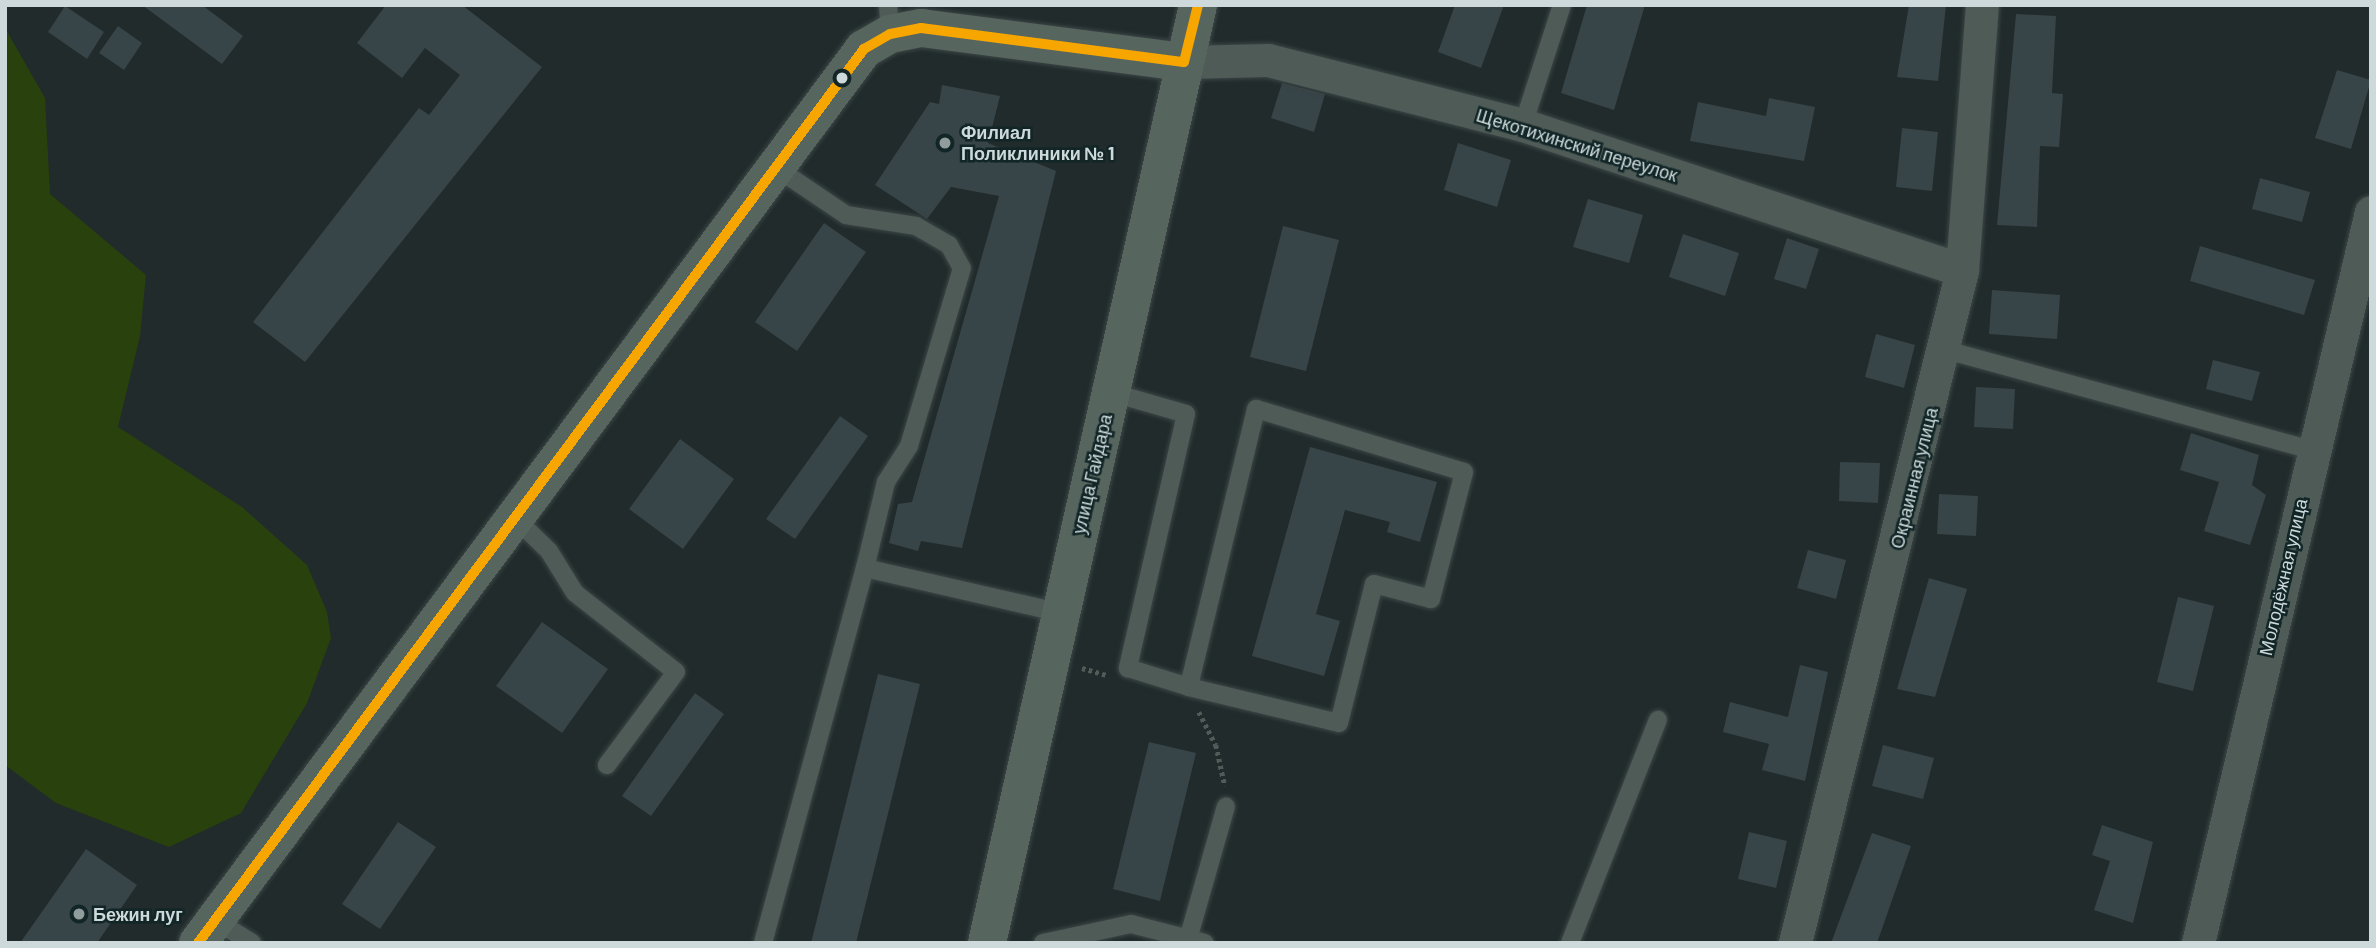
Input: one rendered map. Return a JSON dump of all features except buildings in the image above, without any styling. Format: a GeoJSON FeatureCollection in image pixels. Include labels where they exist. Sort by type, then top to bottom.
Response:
{"type":"FeatureCollection","features":[{"type":"Feature","properties":{"kind":"street","name":"улица Гайдара"},"geometry":{"type":"LineString","coordinates":[[987,943],[1198,5]]}},
{"type":"Feature","properties":{"kind":"street","name":"Окраинная улица"},"geometry":{"type":"LineString","coordinates":[[1795,943],[1945,349],[1962,270],[1983,5]]}},
{"type":"Feature","properties":{"kind":"street"},"geometry":{"type":"LineString","coordinates":[[206,931],[840,73],[889,20],[921,28],[1184,62]]}},
{"type":"Feature","properties":{"kind":"street","name":"Щекотихинский переулок"},"geometry":{"type":"LineString","coordinates":[[1184,62],[1268,60],[1523,125],[1962,270]]}},
{"type":"Feature","properties":{"kind":"street","name":"Молодёжная улица"},"geometry":{"type":"LineString","coordinates":[[2198,943],[2312,450],[2371,212]]}},
{"type":"Feature","properties":{"kind":"lane"},"geometry":{"type":"LineString","coordinates":[[1523,125],[1562,5]]}},
{"type":"Feature","properties":{"kind":"lane"},"geometry":{"type":"LineString","coordinates":[[764,943],[886,481],[909,446],[962,268],[949,245],[916,226],[846,215],[772,165]]}},
{"type":"Feature","properties":{"kind":"lane"},"geometry":{"type":"LineString","coordinates":[[1945,349],[2312,450]]}},
{"type":"Feature","properties":{"kind":"lane"},"geometry":{"type":"LineString","coordinates":[[1110,392],[1186,414],[1128,668],[1189,695],[1339,723],[1374,584],[1431,599],[1464,472],[1256,409],[1189,695]]}},
{"type":"Feature","properties":{"kind":"lane"},"geometry":{"type":"LineString","coordinates":[[513,516],[550,551],[575,593],[676,672],[607,765]]}},
{"type":"Feature","properties":{"kind":"lane"},"geometry":{"type":"LineString","coordinates":[[865,568],[1061,613]]}},
{"type":"Feature","properties":{"kind":"lane"},"geometry":{"type":"LineString","coordinates":[[1570,943],[1658,720]]}},
{"type":"Feature","properties":{"kind":"lane"},"geometry":{"type":"LineString","coordinates":[[1186,940],[1226,806]]}},
{"type":"Feature","properties":{"kind":"lane"},"geometry":{"type":"LineString","coordinates":[[1042,943],[1130,924],[1205,943]]}},
{"type":"Feature","properties":{"kind":"lane"},"geometry":{"type":"LineString","coordinates":[[206,931],[252,943]]}},
{"type":"Feature","properties":{"kind":"path"},"geometry":{"type":"LineString","coordinates":[[1189,695],[1216,745],[1226,806]]}},
{"type":"Feature","properties":{"kind":"green space"},"geometry":{"type":"Polygon","coordinates":[[[5,28],[45,98],[50,194],[146,275],[140,336],[118,427],[242,507],[307,565],[327,612],[331,638],[307,703],[241,813],[169,847],[56,803],[5,765],[5,28]]]}},
{"type":"Feature","properties":{"kind":"transit line"},"geometry":{"type":"LineString","coordinates":[[198,943],[864,49],[890,34],[921,28],[1184,62],[1198,5]]}},
{"type":"Feature","properties":{"kind":"place","name":"Филиал Поликлиники № 1"},"geometry":{"type":"Point","coordinates":[945,143]}},
{"type":"Feature","properties":{"kind":"place","name":"Бежин луг"},"geometry":{"type":"Point","coordinates":[79,914]}}]}
